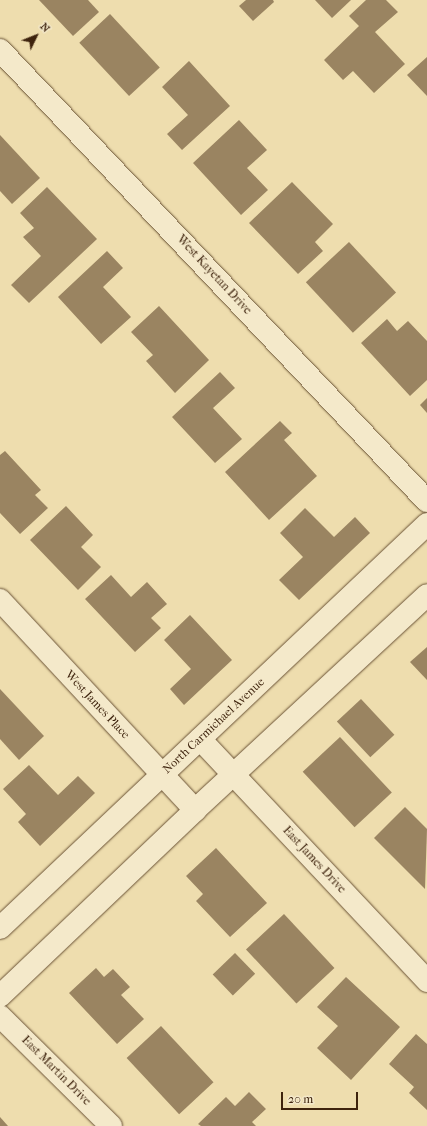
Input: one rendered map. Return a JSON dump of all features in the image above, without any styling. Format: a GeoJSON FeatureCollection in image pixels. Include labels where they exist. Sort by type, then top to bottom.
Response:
{"type":"FeatureCollection","features":[{"type":"Feature","properties":{"kind":"street","name":"West Kayetan Drive"},"geometry":{"type":"LineString","coordinates":[[0,50],[427,501]]}},
{"type":"Feature","properties":{"kind":"street","name":"North Carmichael Avenue"},"geometry":{"type":"LineString","coordinates":[[0,928],[427,524]]}},
{"type":"Feature","properties":{"kind":"street"},"geometry":{"type":"LineString","coordinates":[[0,996],[195,810],[234,776],[427,595]]}},
{"type":"Feature","properties":{"kind":"street","name":"West James Place"},"geometry":{"type":"LineString","coordinates":[[0,600],[195,810]]}},
{"type":"Feature","properties":{"kind":"street","name":"East James Drive"},"geometry":{"type":"LineString","coordinates":[[200,740],[427,981]]}},
{"type":"Feature","properties":{"kind":"street","name":"East Martin Drive"},"geometry":{"type":"LineString","coordinates":[[0,1016],[111,1126]]}},
{"type":"Feature","properties":{"kind":"building"},"geometry":{"type":"Polygon","coordinates":[[[39,0],[88,0],[99,12],[73,36],[39,0]]]}},
{"type":"Feature","properties":{"kind":"building"},"geometry":{"type":"Polygon","coordinates":[[[246,0],[273,0],[274,2],[253,21],[239,6],[246,0]]]}},
{"type":"Feature","properties":{"kind":"building"},"geometry":{"type":"Polygon","coordinates":[[[315,0],[351,0],[332,18],[315,0]]]}},
{"type":"Feature","properties":{"kind":"building"},"geometry":{"type":"Polygon","coordinates":[[[366,0],[386,0],[398,12],[375,32],[405,64],[374,93],[353,71],[343,80],[324,60],[359,26],[349,16],[366,0]]]}},
{"type":"Feature","properties":{"kind":"building"},"geometry":{"type":"Polygon","coordinates":[[[110,14],[160,67],[129,96],[79,43],[110,14]]]}},
{"type":"Feature","properties":{"kind":"building"},"geometry":{"type":"Polygon","coordinates":[[[427,57],[427,96],[407,75],[427,57]]]}},
{"type":"Feature","properties":{"kind":"building"},"geometry":{"type":"Polygon","coordinates":[[[189,61],[230,106],[182,150],[167,134],[188,115],[162,87],[189,61]]]}},
{"type":"Feature","properties":{"kind":"building"},"geometry":{"type":"Polygon","coordinates":[[[239,120],[267,150],[247,168],[268,190],[241,215],[193,163],[239,120]]]}},
{"type":"Feature","properties":{"kind":"building"},"geometry":{"type":"Polygon","coordinates":[[[0,135],[40,178],[12,204],[0,191],[0,135]]]}},
{"type":"Feature","properties":{"kind":"building"},"geometry":{"type":"Polygon","coordinates":[[[292,182],[333,224],[315,242],[323,251],[298,274],[249,223],[292,182]]]}},
{"type":"Feature","properties":{"kind":"building"},"geometry":{"type":"Polygon","coordinates":[[[47,187],[97,239],[29,303],[11,285],[41,256],[23,237],[34,228],[20,213],[47,187]]]}},
{"type":"Feature","properties":{"kind":"building"},"geometry":{"type":"Polygon","coordinates":[[[349,242],[396,292],[353,333],[306,282],[349,242]]]}},
{"type":"Feature","properties":{"kind":"building"},"geometry":{"type":"Polygon","coordinates":[[[107,251],[123,268],[103,287],[131,317],[101,344],[58,297],[107,251]]]}},
{"type":"Feature","properties":{"kind":"building"},"geometry":{"type":"Polygon","coordinates":[[[159,306],[209,360],[175,393],[146,361],[153,355],[131,332],[159,306]]]}},
{"type":"Feature","properties":{"kind":"building"},"geometry":{"type":"Polygon","coordinates":[[[387,319],[397,331],[408,321],[427,341],[427,380],[410,396],[361,343],[387,319]]]}},
{"type":"Feature","properties":{"kind":"building"},"geometry":{"type":"Polygon","coordinates":[[[220,372],[235,388],[213,408],[242,439],[215,463],[172,417],[220,372]]]}},
{"type":"Feature","properties":{"kind":"building"},"geometry":{"type":"Polygon","coordinates":[[[427,398],[427,413],[420,405],[427,398]]]}},
{"type":"Feature","properties":{"kind":"building"},"geometry":{"type":"Polygon","coordinates":[[[280,421],[292,433],[284,440],[317,476],[269,520],[225,472],[280,421]]]}},
{"type":"Feature","properties":{"kind":"building"},"geometry":{"type":"Polygon","coordinates":[[[5,451],[41,490],[35,495],[48,508],[20,534],[0,513],[0,455],[5,451]]]}},
{"type":"Feature","properties":{"kind":"building"},"geometry":{"type":"Polygon","coordinates":[[[66,506],[93,535],[81,547],[101,567],[78,590],[30,540],[66,506]]]}},
{"type":"Feature","properties":{"kind":"building"},"geometry":{"type":"Polygon","coordinates":[[[305,508],[334,537],[355,517],[370,533],[299,600],[279,580],[303,557],[280,533],[305,508]]]}},
{"type":"Feature","properties":{"kind":"building"},"geometry":{"type":"Polygon","coordinates":[[[111,575],[131,597],[147,582],[167,604],[151,618],[161,628],[135,652],[85,599],[111,575]]]}},
{"type":"Feature","properties":{"kind":"building"},"geometry":{"type":"Polygon","coordinates":[[[190,615],[232,660],[184,705],[170,689],[191,669],[164,640],[190,615]]]}},
{"type":"Feature","properties":{"kind":"building"},"geometry":{"type":"Polygon","coordinates":[[[427,647],[427,680],[410,662],[427,647]]]}},
{"type":"Feature","properties":{"kind":"building"},"geometry":{"type":"Polygon","coordinates":[[[0,689],[44,736],[19,760],[0,739],[0,689]]]}},
{"type":"Feature","properties":{"kind":"building"},"geometry":{"type":"Polygon","coordinates":[[[361,699],[394,735],[370,757],[337,722],[361,699]]]}},
{"type":"Feature","properties":{"kind":"building"},"geometry":{"type":"Polygon","coordinates":[[[340,737],[392,793],[355,827],[303,772],[340,737]]]}},
{"type":"Feature","properties":{"kind":"building"},"geometry":{"type":"Polygon","coordinates":[[[29,765],[58,795],[78,776],[95,793],[40,846],[18,822],[26,814],[3,789],[29,765]]]}},
{"type":"Feature","properties":{"kind":"building"},"geometry":{"type":"Polygon","coordinates":[[[405,807],[427,829],[425,889],[374,838],[405,807]]]}},
{"type":"Feature","properties":{"kind":"building"},"geometry":{"type":"Polygon","coordinates":[[[216,848],[267,903],[230,937],[196,901],[203,894],[186,876],[216,848]]]}},
{"type":"Feature","properties":{"kind":"building"},"geometry":{"type":"Polygon","coordinates":[[[284,914],[334,968],[296,1004],[246,949],[284,914]]]}},
{"type":"Feature","properties":{"kind":"building"},"geometry":{"type":"Polygon","coordinates":[[[235,953],[255,974],[233,995],[213,975],[235,953]]]}},
{"type":"Feature","properties":{"kind":"building"},"geometry":{"type":"Polygon","coordinates":[[[96,968],[104,977],[113,969],[130,987],[121,995],[144,1019],[117,1044],[69,993],[96,968]]]}},
{"type":"Feature","properties":{"kind":"building"},"geometry":{"type":"Polygon","coordinates":[[[346,977],[400,1027],[351,1080],[317,1048],[338,1026],[317,1007],[346,977]]]}},
{"type":"Feature","properties":{"kind":"building"},"geometry":{"type":"Polygon","coordinates":[[[161,1026],[214,1082],[179,1114],[127,1058],[161,1026]]]}},
{"type":"Feature","properties":{"kind":"building"},"geometry":{"type":"Polygon","coordinates":[[[416,1034],[427,1044],[427,1110],[409,1093],[414,1087],[389,1064],[416,1034]]]}},
{"type":"Feature","properties":{"kind":"building"},"geometry":{"type":"Polygon","coordinates":[[[249,1092],[266,1109],[252,1122],[256,1126],[201,1126],[198,1124],[226,1097],[235,1106],[249,1092]]]}},
{"type":"Feature","properties":{"kind":"building"},"geometry":{"type":"Polygon","coordinates":[[[0,1117],[8,1126],[0,1126],[0,1117]]]}}]}
